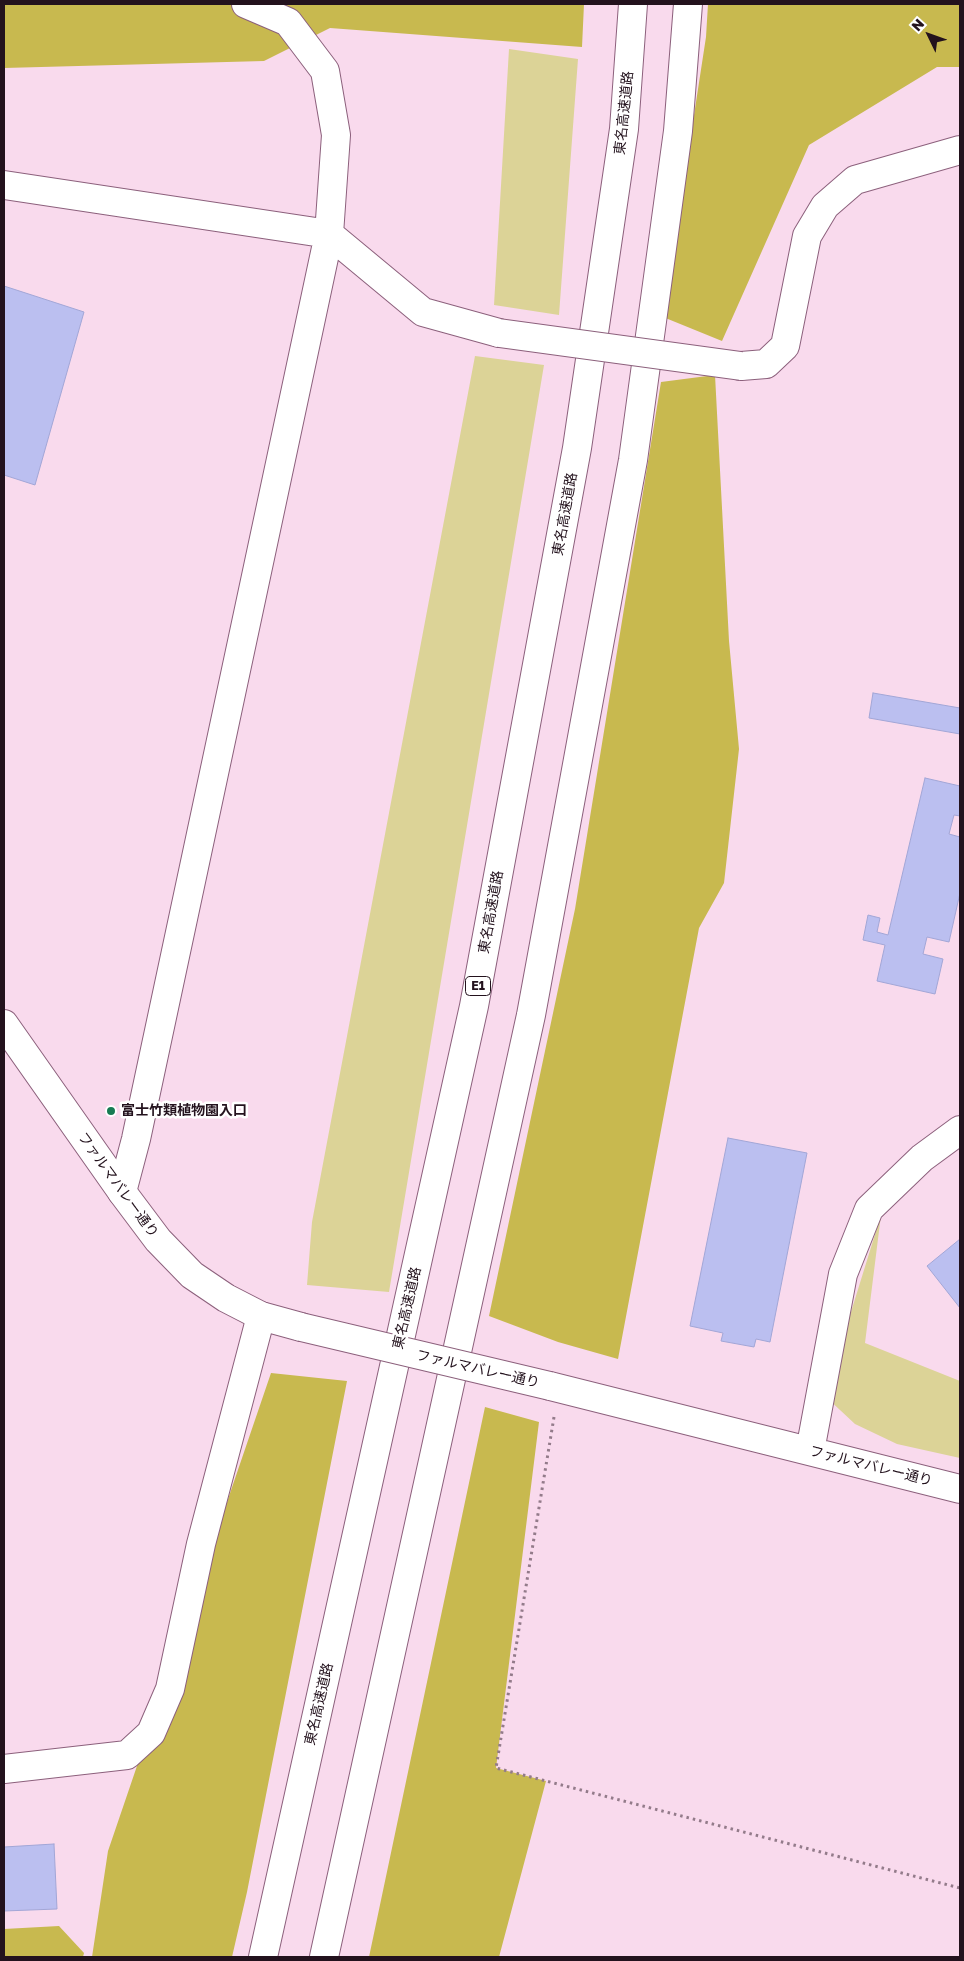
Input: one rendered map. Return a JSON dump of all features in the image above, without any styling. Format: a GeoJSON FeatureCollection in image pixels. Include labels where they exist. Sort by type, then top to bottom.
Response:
{"type":"FeatureCollection","features":[{"type":"Feature","properties":{"kind":"main road"},"geometry":{"type":"LineString","coordinates":[[122,1192],[136,1139],[329,234],[336,135],[325,71],[288,22],[246,4]]}},
{"type":"Feature","properties":{"kind":"main road","name":"東名高速道路"},"geometry":{"type":"LineString","coordinates":[[263,1957],[474,1006],[577,448],[624,129],[633,4]]}},
{"type":"Feature","properties":{"kind":"main road"},"geometry":{"type":"LineString","coordinates":[[324,1957],[534,996],[633,460],[678,131],[688,4]]}},
{"type":"Feature","properties":{"kind":"main road"},"geometry":{"type":"LineString","coordinates":[[4,185],[329,234],[423,312],[499,333],[741,366],[766,364],[785,346],[807,236],[825,206],[855,180],[960,150]]}},
{"type":"Feature","properties":{"kind":"main road","name":"ファルマバレー通り"},"geometry":{"type":"LineString","coordinates":[[4,1024],[158,1240],[192,1275],[261,1316],[554,1387],[960,1490]]}},
{"type":"Feature","properties":{"kind":"main road"},"geometry":{"type":"LineString","coordinates":[[810,1451],[843,1274],[869,1209],[922,1158],[960,1130]]}},
{"type":"Feature","properties":{"kind":"main road"},"geometry":{"type":"LineString","coordinates":[[4,1769],[127,1755],[151,1733],[170,1689],[201,1544],[261,1316]]}},
{"type":"Feature","properties":{"kind":"path"},"geometry":{"type":"LineString","coordinates":[[554,1387],[496,1768],[960,1888]]}},
{"type":"Feature","properties":{"kind":"shaded area"},"geometry":{"type":"Polygon","coordinates":[[[4,4],[584,4],[582,47],[330,28],[264,61],[4,68],[4,4]]]}},
{"type":"Feature","properties":{"kind":"shaded area"},"geometry":{"type":"Polygon","coordinates":[[[708,4],[960,4],[960,67],[937,67],[809,145],[722,341],[663,317],[706,37],[708,4]]]}},
{"type":"Feature","properties":{"kind":"shaded area"},"geometry":{"type":"Polygon","coordinates":[[[509,49],[578,59],[559,315],[494,305],[509,49]]]}},
{"type":"Feature","properties":{"kind":"shaded area"},"geometry":{"type":"Polygon","coordinates":[[[475,356],[544,365],[389,1292],[307,1285],[312,1222],[475,356]]]}},
{"type":"Feature","properties":{"kind":"shaded area"},"geometry":{"type":"Polygon","coordinates":[[[715,375],[729,641],[739,749],[724,883],[699,928],[618,1359],[558,1342],[489,1316],[575,909],[661,382],[715,375]]]}},
{"type":"Feature","properties":{"kind":"shaded area"},"geometry":{"type":"Polygon","coordinates":[[[881,1215],[865,1343],[960,1381],[960,1458],[897,1444],[855,1424],[825,1396],[881,1215]]]}},
{"type":"Feature","properties":{"kind":"shaded area"},"geometry":{"type":"Polygon","coordinates":[[[271,1373],[347,1381],[247,1892],[232,1957],[92,1957],[108,1851],[271,1373]]]}},
{"type":"Feature","properties":{"kind":"shaded area"},"geometry":{"type":"Polygon","coordinates":[[[485,1407],[539,1422],[496,1768],[546,1781],[499,1957],[369,1957],[485,1407]]]}},
{"type":"Feature","properties":{"kind":"shaded area"},"geometry":{"type":"Polygon","coordinates":[[[59,1926],[84,1953],[83,1957],[4,1957],[4,1929],[59,1926]]]}},
{"type":"Feature","properties":{"kind":"building"},"geometry":{"type":"Polygon","coordinates":[[[4,286],[84,312],[35,485],[4,475],[4,286]]]}},
{"type":"Feature","properties":{"kind":"building"},"geometry":{"type":"Polygon","coordinates":[[[873,693],[960,708],[960,734],[869,718],[873,693]]]}},
{"type":"Feature","properties":{"kind":"building"},"geometry":{"type":"Polygon","coordinates":[[[925,778],[960,786],[960,816],[954,815],[949,834],[960,837],[960,893],[949,942],[927,937],[923,954],[943,959],[935,994],[877,981],[885,945],[863,940],[868,915],[880,918],[877,932],[888,935],[925,778]]]}},
{"type":"Feature","properties":{"kind":"building"},"geometry":{"type":"Polygon","coordinates":[[[728,1138],[807,1153],[770,1342],[756,1339],[754,1347],[721,1341],[723,1333],[690,1326],[728,1138]]]}},
{"type":"Feature","properties":{"kind":"building"},"geometry":{"type":"Polygon","coordinates":[[[960,1239],[960,1308],[927,1266],[960,1239]]]}},
{"type":"Feature","properties":{"kind":"building"},"geometry":{"type":"Polygon","coordinates":[[[54,1844],[57,1909],[4,1911],[4,1847],[54,1844]]]}},
{"type":"Feature","properties":{"kind":"place","name":"富士竹類植物園入口"},"geometry":{"type":"Point","coordinates":[111,1111]}}]}
